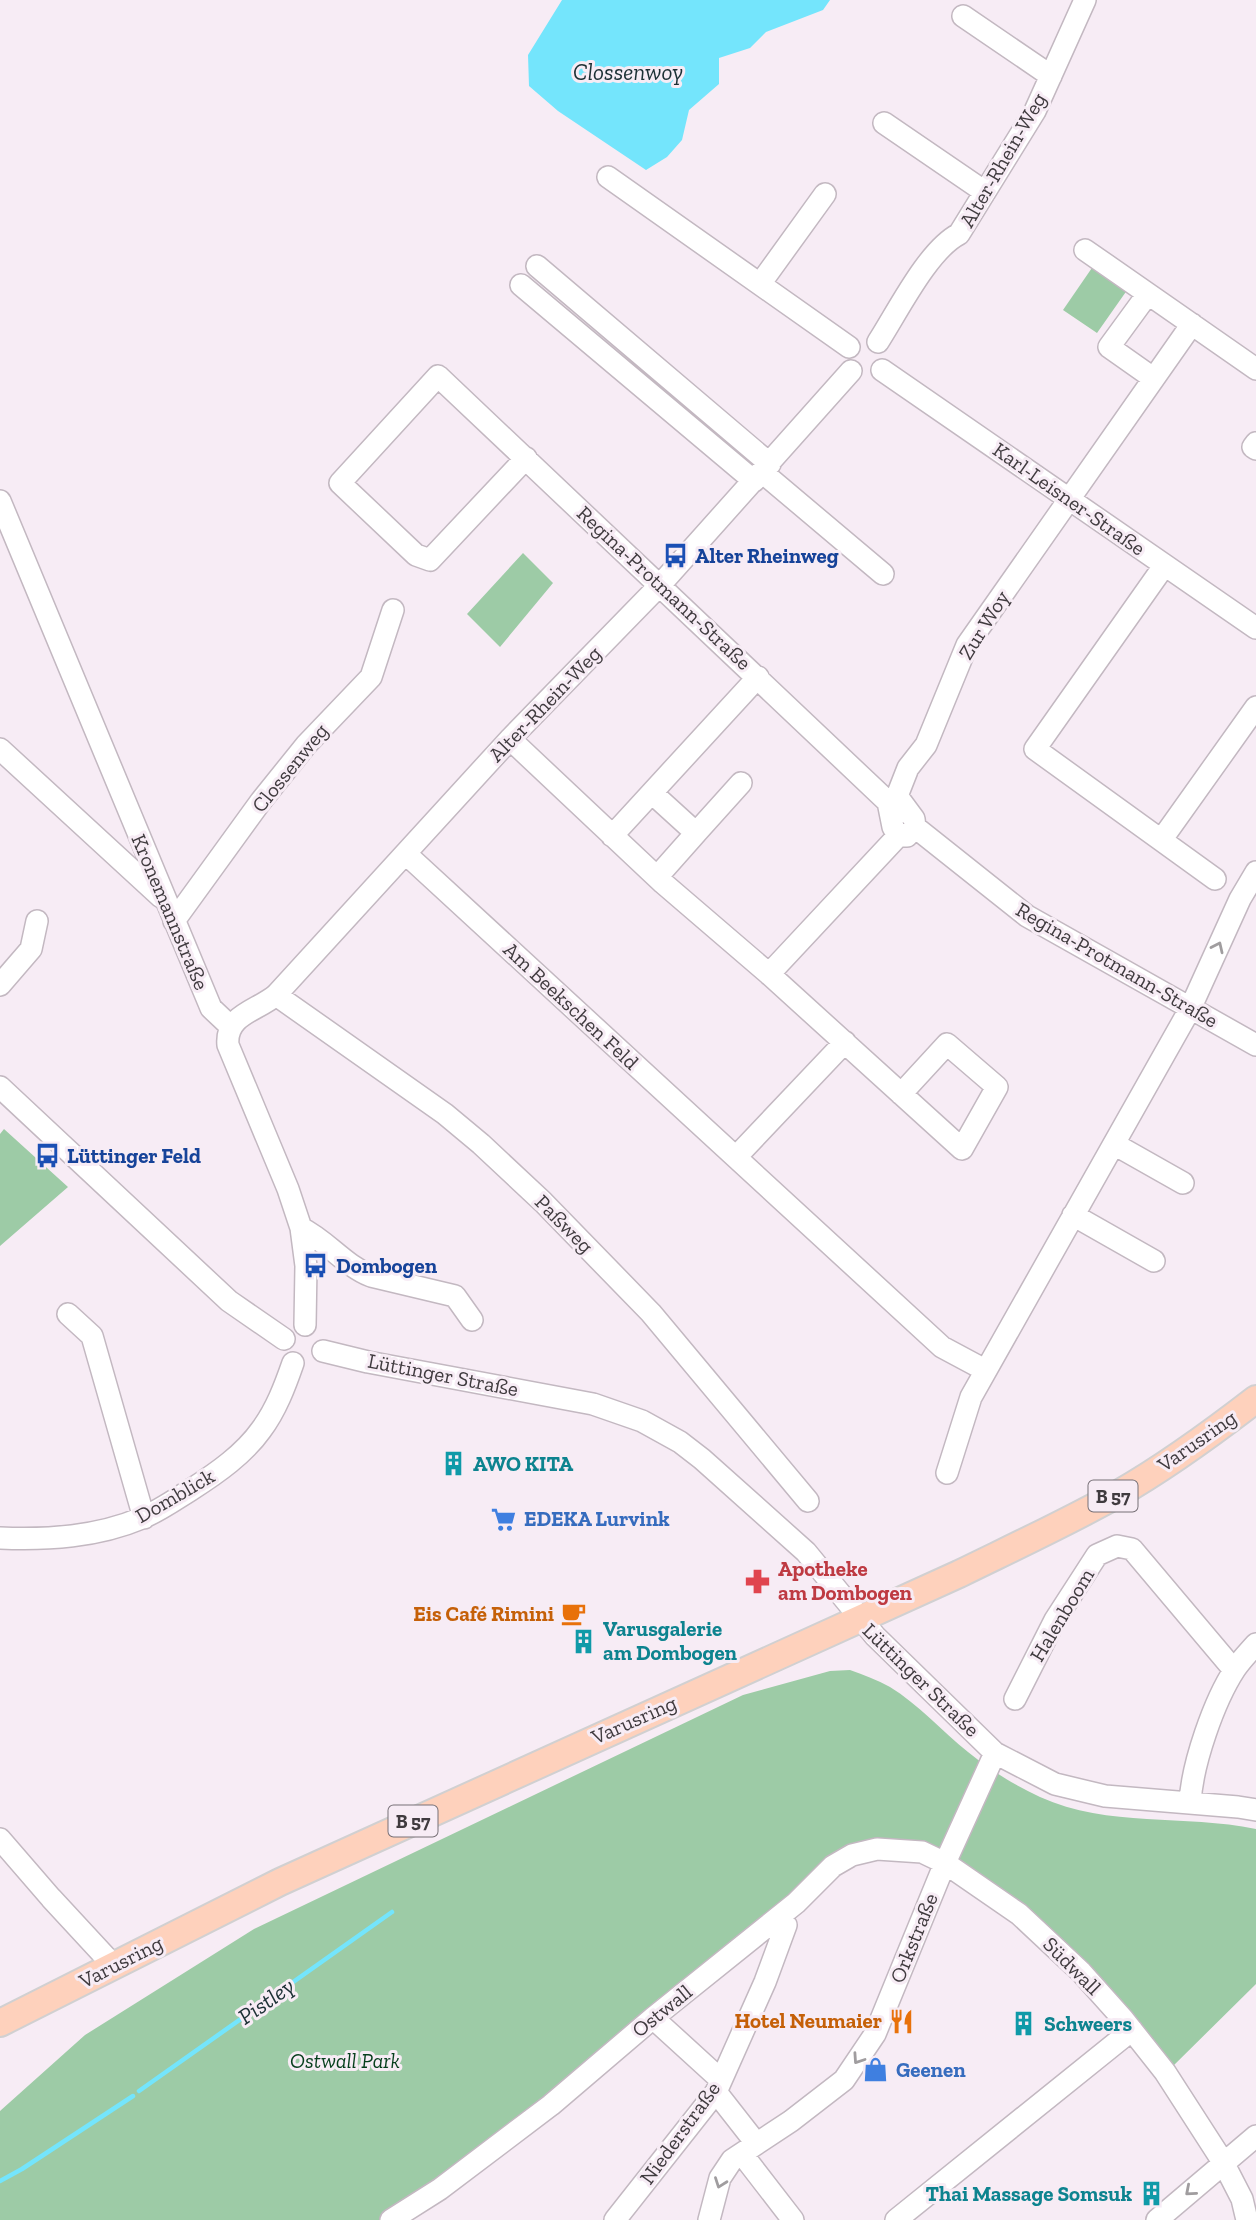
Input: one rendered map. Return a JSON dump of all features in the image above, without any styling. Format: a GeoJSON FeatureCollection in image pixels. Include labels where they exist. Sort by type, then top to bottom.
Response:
{"type":"FeatureCollection","features":[{"type":"Feature","properties":{"kind":"main road","name":"Varusring"},"geometry":{"type":"LineString","coordinates":[[0,2023],[280,1882],[958,1574],[1119,1493],[1201,1441],[1256,1399]]}},
{"type":"Feature","properties":{"kind":"street","name":"Alter-Rhein-Weg"},"geometry":{"type":"LineString","coordinates":[[878,342],[935,254],[948,240],[959,234],[1035,111],[1086,0]]}},
{"type":"Feature","properties":{"kind":"street"},"geometry":{"type":"LineString","coordinates":[[963,16],[1051,76]]}},
{"type":"Feature","properties":{"kind":"street"},"geometry":{"type":"LineString","coordinates":[[884,124],[985,192]]}},
{"type":"Feature","properties":{"kind":"street"},"geometry":{"type":"LineString","coordinates":[[608,177],[849,347]]}},
{"type":"Feature","properties":{"kind":"street"},"geometry":{"type":"LineString","coordinates":[[760,284],[825,194]]}},
{"type":"Feature","properties":{"kind":"street"},"geometry":{"type":"LineString","coordinates":[[1085,250],[1256,369]]}},
{"type":"Feature","properties":{"kind":"street"},"geometry":{"type":"LineString","coordinates":[[537,266],[762,472]]}},
{"type":"Feature","properties":{"kind":"street"},"geometry":{"type":"LineString","coordinates":[[521,285],[762,472],[883,574]]}},
{"type":"Feature","properties":{"kind":"street"},"geometry":{"type":"LineString","coordinates":[[1147,295],[1109,347],[1153,378]]}},
{"type":"Feature","properties":{"kind":"street","name":"Zur Woy"},"geometry":{"type":"LineString","coordinates":[[893,799],[908,768],[926,746],[967,645],[1192,324]]}},
{"type":"Feature","properties":{"kind":"street"},"geometry":{"type":"LineString","coordinates":[[859,338],[872,338],[878,342],[883,346],[886,358],[882,370],[867,378],[855,375],[846,359],[849,347],[859,338]]}},
{"type":"Feature","properties":{"kind":"street","name":"Karl-Leisner-Straße"},"geometry":{"type":"LineString","coordinates":[[882,370],[1256,628]]}},
{"type":"Feature","properties":{"kind":"street","name":"Alter-Rhein-Weg"},"geometry":{"type":"LineString","coordinates":[[230,1026],[236,1019],[276,995],[510,739],[660,585],[851,371]]}},
{"type":"Feature","properties":{"kind":"street","name":"Regina-Protmann-Straße"},"geometry":{"type":"LineString","coordinates":[[526,458],[430,560],[416,555],[340,483],[438,376],[526,458],[758,677],[914,819],[907,831],[1027,916],[1256,1045]]}},
{"type":"Feature","properties":{"kind":"street"},"geometry":{"type":"LineString","coordinates":[[1256,443],[1253,447],[1256,449]]}},
{"type":"Feature","properties":{"kind":"street","name":"Kronemannstraße"},"geometry":{"type":"LineString","coordinates":[[0,501],[211,1008],[230,1026]]}},
{"type":"Feature","properties":{"kind":"street"},"geometry":{"type":"LineString","coordinates":[[1164,566],[1035,749],[1215,879]]}},
{"type":"Feature","properties":{"kind":"street","name":"Clossenweg"},"geometry":{"type":"LineString","coordinates":[[174,922],[298,754],[371,677],[393,610]]}},
{"type":"Feature","properties":{"kind":"street"},"geometry":{"type":"LineString","coordinates":[[612,836],[758,677]]}},
{"type":"Feature","properties":{"kind":"street"},"geometry":{"type":"LineString","coordinates":[[1162,839],[1256,707]]}},
{"type":"Feature","properties":{"kind":"street"},"geometry":{"type":"LineString","coordinates":[[510,739],[657,877],[769,974],[845,1042],[901,1094],[962,1149],[997,1087],[947,1044],[901,1094]]}},
{"type":"Feature","properties":{"kind":"street"},"geometry":{"type":"LineString","coordinates":[[0,749],[165,901]]}},
{"type":"Feature","properties":{"kind":"street"},"geometry":{"type":"LineString","coordinates":[[657,877],[741,783]]}},
{"type":"Feature","properties":{"kind":"street"},"geometry":{"type":"LineString","coordinates":[[652,793],[696,833]]}},
{"type":"Feature","properties":{"kind":"street"},"geometry":{"type":"LineString","coordinates":[[769,974],[907,831]]}},
{"type":"Feature","properties":{"kind":"street","name":"Am Beekschen Feld"},"geometry":{"type":"LineString","coordinates":[[407,854],[942,1347],[985,1370]]}},
{"type":"Feature","properties":{"kind":"street"},"geometry":{"type":"LineString","coordinates":[[947,1473],[971,1396],[1190,1009],[1240,899],[1256,872]]}},
{"type":"Feature","properties":{"kind":"street"},"geometry":{"type":"LineString","coordinates":[[0,985],[31,949],[37,921]]}},
{"type":"Feature","properties":{"kind":"street","name":"Paßweg"},"geometry":{"type":"LineString","coordinates":[[276,995],[445,1114],[543,1202],[651,1313],[808,1501]]}},
{"type":"Feature","properties":{"kind":"street"},"geometry":{"type":"LineString","coordinates":[[230,1026],[228,1045],[288,1189],[301,1228],[306,1266],[305,1325]]}},
{"type":"Feature","properties":{"kind":"street"},"geometry":{"type":"LineString","coordinates":[[736,1157],[845,1042]]}},
{"type":"Feature","properties":{"kind":"street"},"geometry":{"type":"LineString","coordinates":[[0,1087],[229,1301],[284,1339]]}},
{"type":"Feature","properties":{"kind":"street"},"geometry":{"type":"LineString","coordinates":[[1114,1144],[1183,1183]]}},
{"type":"Feature","properties":{"kind":"street"},"geometry":{"type":"LineString","coordinates":[[1073,1215],[1154,1261]]}},
{"type":"Feature","properties":{"kind":"street"},"geometry":{"type":"LineString","coordinates":[[301,1228],[317,1237],[358,1271],[454,1296],[472,1320]]}},
{"type":"Feature","properties":{"kind":"street"},"geometry":{"type":"LineString","coordinates":[[68,1314],[92,1336],[144,1518]]}},
{"type":"Feature","properties":{"kind":"street"},"geometry":{"type":"LineString","coordinates":[[305,1325],[316,1329],[322,1339],[323,1351],[318,1359],[306,1365],[293,1363],[286,1356],[283,1347],[284,1339],[292,1328],[305,1325]]}},
{"type":"Feature","properties":{"kind":"street","name":"Lüttinger Straße"},"geometry":{"type":"LineString","coordinates":[[323,1351],[368,1362],[593,1404],[642,1421],[680,1442],[730,1482],[806,1552],[858,1618],[995,1753],[1055,1784],[1105,1796],[1256,1810]]}},
{"type":"Feature","properties":{"kind":"street","name":"Domblick"},"geometry":{"type":"LineString","coordinates":[[0,1538],[83,1536],[144,1518],[209,1478],[240,1454],[261,1430],[281,1395],[293,1363]]}},
{"type":"Feature","properties":{"kind":"street","name":"Halenboom"},"geometry":{"type":"LineString","coordinates":[[1015,1699],[1055,1620],[1097,1556],[1117,1546],[1132,1549],[1234,1670]]}},
{"type":"Feature","properties":{"kind":"street"},"geometry":{"type":"LineString","coordinates":[[1190,1803],[1203,1741],[1234,1670],[1256,1643]]}},
{"type":"Feature","properties":{"kind":"street","name":"Orkstraße"},"geometry":{"type":"LineString","coordinates":[[709,2220],[720,2178],[732,2160],[791,2121],[844,2080],[875,2034],[945,1863],[995,1753]]}},
{"type":"Feature","properties":{"kind":"street"},"geometry":{"type":"LineString","coordinates":[[0,1839],[113,1965]]}},
{"type":"Feature","properties":{"kind":"street","name":"Ostwall"},"geometry":{"type":"LineString","coordinates":[[391,2220],[440,2189],[551,2105],[653,2018],[796,1903],[833,1866],[852,1855],[877,1849],[922,1852],[945,1863]]}},
{"type":"Feature","properties":{"kind":"street","name":"Südwall"},"geometry":{"type":"LineString","coordinates":[[945,1863],[1019,1914],[1081,1972],[1132,2030],[1165,2072],[1223,2162],[1242,2199],[1247,2220]]}},
{"type":"Feature","properties":{"kind":"street","name":"Niederstraße"},"geometry":{"type":"LineString","coordinates":[[615,2220],[718,2086],[765,1982],[786,1925]]}},
{"type":"Feature","properties":{"kind":"street"},"geometry":{"type":"LineString","coordinates":[[653,2018],[718,2086],[749,2148],[793,2220]]}},
{"type":"Feature","properties":{"kind":"street"},"geometry":{"type":"LineString","coordinates":[[896,2220],[1132,2030]]}},
{"type":"Feature","properties":{"kind":"street"},"geometry":{"type":"LineString","coordinates":[[1157,2220],[1256,2136]]}},
{"type":"Feature","properties":{"kind":"green space"},"geometry":{"type":"Polygon","coordinates":[[[1096,262],[1130,286],[1097,333],[1063,310],[1096,262]]]}},
{"type":"Feature","properties":{"kind":"green space"},"geometry":{"type":"Polygon","coordinates":[[[523,553],[553,583],[500,647],[467,614],[523,553]]]}},
{"type":"Feature","properties":{"kind":"green space"},"geometry":{"type":"Polygon","coordinates":[[[4,1129],[68,1187],[0,1246],[0,1134],[4,1129]]]}},
{"type":"Feature","properties":{"kind":"green space","name":"Ostwall Park"},"geometry":{"type":"Polygon","coordinates":[[[850,1670],[890,1687],[985,1765],[1040,1797],[1066,1807],[1120,1817],[1202,1822],[1256,1829],[1256,1984],[1170,2069],[1123,2019],[945,1863],[852,1855],[745,1944],[658,1999],[440,2189],[387,2220],[0,2220],[0,2111],[85,2035],[254,1929],[743,1695],[830,1671],[850,1670]]]}},
{"type":"Feature","properties":{"kind":"water","name":"Clossenwoy"},"geometry":{"type":"Polygon","coordinates":[[[562,0],[830,0],[823,10],[766,32],[750,48],[719,58],[719,84],[689,110],[682,140],[667,157],[646,170],[558,111],[529,86],[528,55],[562,0]]]}},
{"type":"Feature","properties":{"kind":"waterway","name":"Pistley"},"geometry":{"type":"LineString","coordinates":[[139,2091],[392,1912]]}},
{"type":"Feature","properties":{"kind":"waterway","name":"Pistley"},"geometry":{"type":"LineString","coordinates":[[0,2181],[133,2096]]}},
{"type":"Feature","properties":{"kind":"place","name":"Alter Rheinweg"},"geometry":{"type":"Point","coordinates":[675,556]}},
{"type":"Feature","properties":{"kind":"place","name":"Lüttinger Feld"},"geometry":{"type":"Point","coordinates":[47,1156]}},
{"type":"Feature","properties":{"kind":"place","name":"Dombogen"},"geometry":{"type":"Point","coordinates":[316,1266]}},
{"type":"Feature","properties":{"kind":"place","name":"AWO KITA"},"geometry":{"type":"Point","coordinates":[453,1464]}},
{"type":"Feature","properties":{"kind":"place","name":"EDEKA Lurvink"},"geometry":{"type":"Point","coordinates":[504,1519]}},
{"type":"Feature","properties":{"kind":"place","name":"Apotheke am Dombogen"},"geometry":{"type":"Point","coordinates":[758,1581]}},
{"type":"Feature","properties":{"kind":"place","name":"Eis Café Rimini"},"geometry":{"type":"Point","coordinates":[574,1614]}},
{"type":"Feature","properties":{"kind":"place","name":"Varusgalerie am Dombogen"},"geometry":{"type":"Point","coordinates":[583,1641]}},
{"type":"Feature","properties":{"kind":"place","name":"Hotel Neumaier"},"geometry":{"type":"Point","coordinates":[902,2021]}},
{"type":"Feature","properties":{"kind":"place","name":"Schweers"},"geometry":{"type":"Point","coordinates":[1024,2024]}},
{"type":"Feature","properties":{"kind":"place","name":"Geenen"},"geometry":{"type":"Point","coordinates":[876,2070]}},
{"type":"Feature","properties":{"kind":"place","name":"Thai Massage Somsuk"},"geometry":{"type":"Point","coordinates":[1152,2194]}}]}
